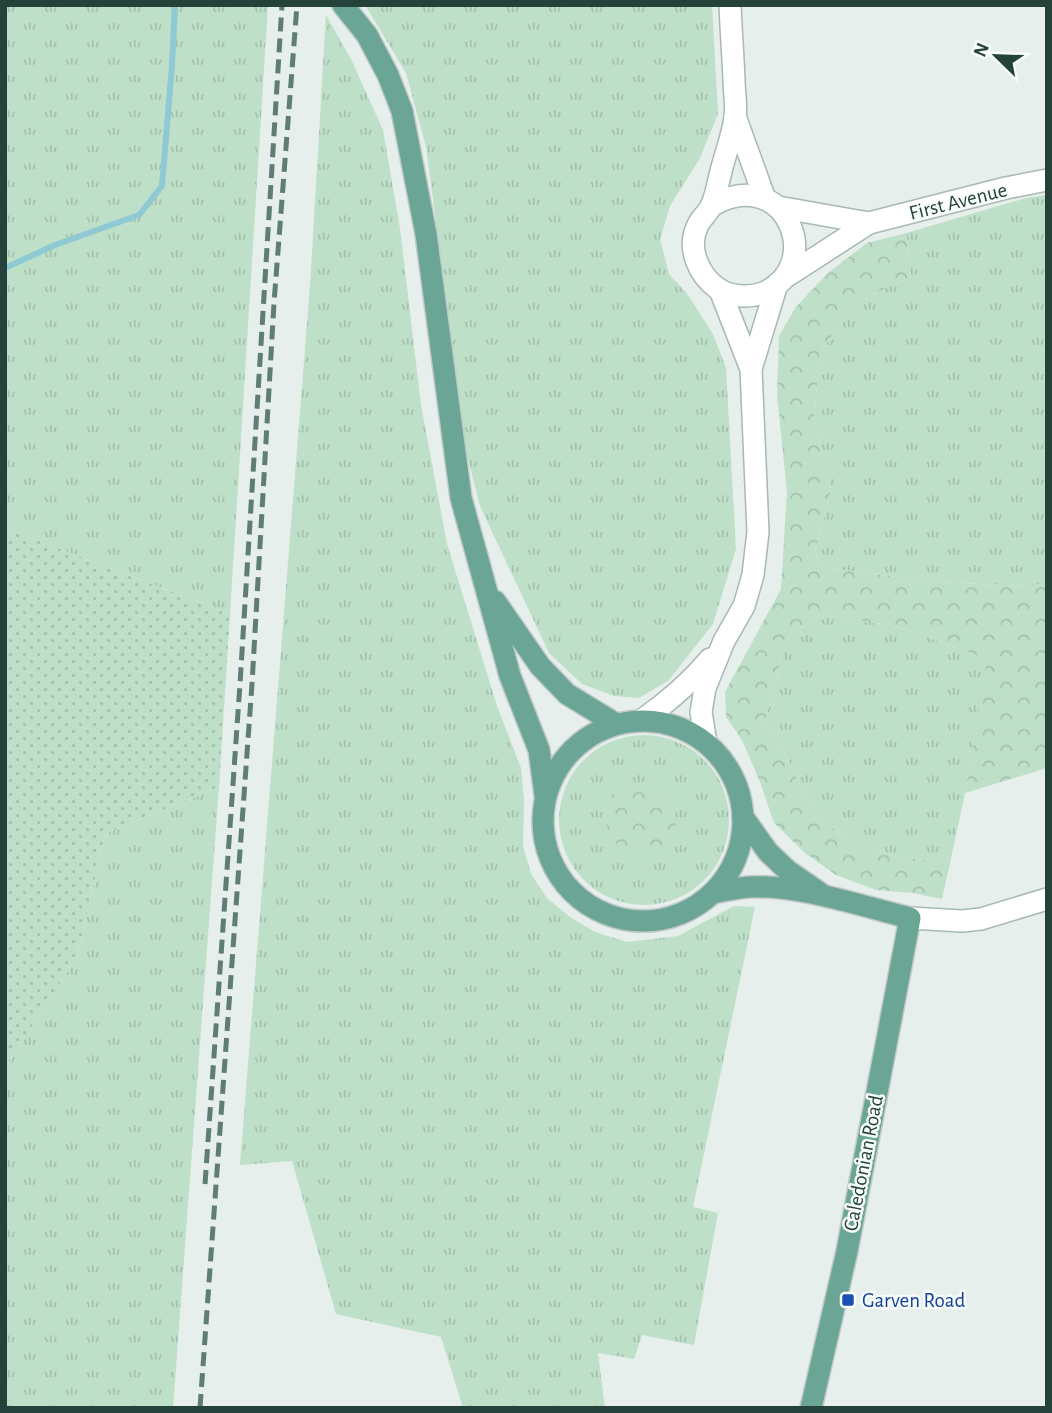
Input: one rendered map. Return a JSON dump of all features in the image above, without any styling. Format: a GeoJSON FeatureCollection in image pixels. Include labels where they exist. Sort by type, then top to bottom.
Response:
{"type":"FeatureCollection","features":[{"type":"Feature","properties":{"kind":"main road"},"geometry":{"type":"LineString","coordinates":[[343,5],[367,34],[388,75],[402,111],[426,234],[461,498],[510,676],[539,750],[545,794],[542,827],[549,859],[566,887],[591,908],[622,920],[655,921],[686,912],[713,893],[730,871],[740,845],[743,817],[738,789],[725,764],[706,743],[676,726],[642,720],[616,724],[584,739],[560,763],[545,794]]}},
{"type":"Feature","properties":{"kind":"main road"},"geometry":{"type":"LineString","coordinates":[[484,585],[540,666],[567,694],[616,724]]}},
{"type":"Feature","properties":{"kind":"main road"},"geometry":{"type":"LineString","coordinates":[[743,817],[768,852],[788,871],[825,896]]}},
{"type":"Feature","properties":{"kind":"main road"},"geometry":{"type":"LineString","coordinates":[[713,893],[742,887],[777,889],[825,896],[910,918]]}},
{"type":"Feature","properties":{"kind":"main road","name":"Caledonian Road"},"geometry":{"type":"LineString","coordinates":[[811,1408],[847,1251],[910,918]]}},
{"type":"Feature","properties":{"kind":"street"},"geometry":{"type":"LineString","coordinates":[[730,5],[735,116],[711,206],[697,228],[694,246],[697,265],[706,278],[720,290],[740,296],[762,293],[780,281]]}},
{"type":"Feature","properties":{"kind":"street"},"geometry":{"type":"LineString","coordinates":[[735,116],[772,203],[789,220],[795,239],[794,256],[780,281],[751,369]]}},
{"type":"Feature","properties":{"kind":"street","name":"First Avenue"},"geometry":{"type":"LineString","coordinates":[[780,281],[869,223],[1047,180]]}},
{"type":"Feature","properties":{"kind":"street"},"geometry":{"type":"LineString","coordinates":[[711,206],[727,197],[748,194],[772,203]]}},
{"type":"Feature","properties":{"kind":"street","name":"First Avenue"},"geometry":{"type":"LineString","coordinates":[[772,203],[869,223]]}},
{"type":"Feature","properties":{"kind":"street"},"geometry":{"type":"LineString","coordinates":[[706,743],[701,712],[705,688],[724,641],[744,606],[758,532],[751,369],[720,290]]}},
{"type":"Feature","properties":{"kind":"street"},"geometry":{"type":"LineString","coordinates":[[642,720],[666,704],[695,678],[724,641]]}},
{"type":"Feature","properties":{"kind":"street"},"geometry":{"type":"LineString","coordinates":[[910,918],[962,921],[981,919],[1047,899]]}},
{"type":"Feature","properties":{"kind":"green space"},"geometry":{"type":"Polygon","coordinates":[[[5,5],[268,5],[230,614],[5,528],[5,5]]]}},
{"type":"Feature","properties":{"kind":"green space"},"geometry":{"type":"Polygon","coordinates":[[[365,5],[712,5],[718,114],[700,158],[670,206],[660,239],[669,274],[688,295],[713,334],[726,368],[736,549],[713,624],[668,681],[639,698],[614,696],[582,684],[549,653],[480,506],[467,455],[426,147],[406,73],[365,5]]]}},
{"type":"Feature","properties":{"kind":"green space"},"geometry":{"type":"Polygon","coordinates":[[[326,15],[351,59],[383,130],[400,228],[421,405],[447,544],[497,706],[521,768],[524,800],[523,846],[531,874],[547,898],[570,917],[595,932],[627,942],[678,936],[734,906],[755,907],[693,1207],[718,1213],[694,1345],[642,1335],[634,1359],[598,1353],[605,1408],[463,1408],[441,1337],[336,1314],[292,1161],[240,1165],[310,286],[326,15]]]}},
{"type":"Feature","properties":{"kind":"green space"},"geometry":{"type":"Polygon","coordinates":[[[1047,195],[1047,583],[1030,586],[934,582],[821,567],[815,554],[831,489],[814,418],[820,353],[842,322],[868,296],[911,277],[906,233],[1026,198],[1047,195]]]}},
{"type":"Feature","properties":{"kind":"green space"},"geometry":{"type":"Polygon","coordinates":[[[906,233],[911,277],[868,296],[842,322],[820,353],[814,418],[831,489],[815,554],[821,567],[934,582],[1029,586],[1047,583],[1047,768],[965,793],[987,659],[899,627],[820,614],[788,636],[764,725],[784,751],[807,800],[827,828],[863,846],[893,856],[950,863],[942,899],[876,890],[836,875],[805,853],[774,823],[742,740],[726,717],[725,692],[781,589],[787,491],[777,395],[779,336],[795,308],[827,274],[867,243],[906,233]]]}},
{"type":"Feature","properties":{"kind":"green space"},"geometry":{"type":"Polygon","coordinates":[[[5,528],[230,614],[219,787],[105,834],[77,957],[5,1068],[5,528]]]}},
{"type":"Feature","properties":{"kind":"green space"},"geometry":{"type":"Polygon","coordinates":[[[820,614],[899,627],[988,659],[950,863],[893,856],[863,846],[827,828],[807,800],[784,751],[764,725],[788,636],[820,614]]]}},
{"type":"Feature","properties":{"kind":"green space"},"geometry":{"type":"Polygon","coordinates":[[[644,735],[676,742],[704,760],[722,788],[729,820],[722,852],[704,880],[676,898],[644,905],[612,898],[584,880],[566,852],[559,820],[566,788],[584,760],[612,742],[644,735]]]}},
{"type":"Feature","properties":{"kind":"green space"},"geometry":{"type":"Polygon","coordinates":[[[641,784],[666,794],[676,819],[666,844],[641,854],[616,844],[606,819],[616,794],[641,784]]]}},
{"type":"Feature","properties":{"kind":"green space"},"geometry":{"type":"Polygon","coordinates":[[[219,787],[173,1408],[5,1408],[5,1068],[77,957],[105,834],[219,787]]]}},
{"type":"Feature","properties":{"kind":"waterway"},"geometry":{"type":"LineString","coordinates":[[5,268],[55,245],[139,215],[162,186],[175,5]]}},
{"type":"Feature","properties":{"kind":"railway"},"geometry":{"type":"LineString","coordinates":[[205,1184],[240,684],[282,5]]}},
{"type":"Feature","properties":{"kind":"railway"},"geometry":{"type":"LineString","coordinates":[[200,1408],[252,684],[274,303],[297,5]]}},
{"type":"Feature","properties":{"kind":"place","name":"Garven Road"},"geometry":{"type":"Point","coordinates":[848,1300]}}]}
